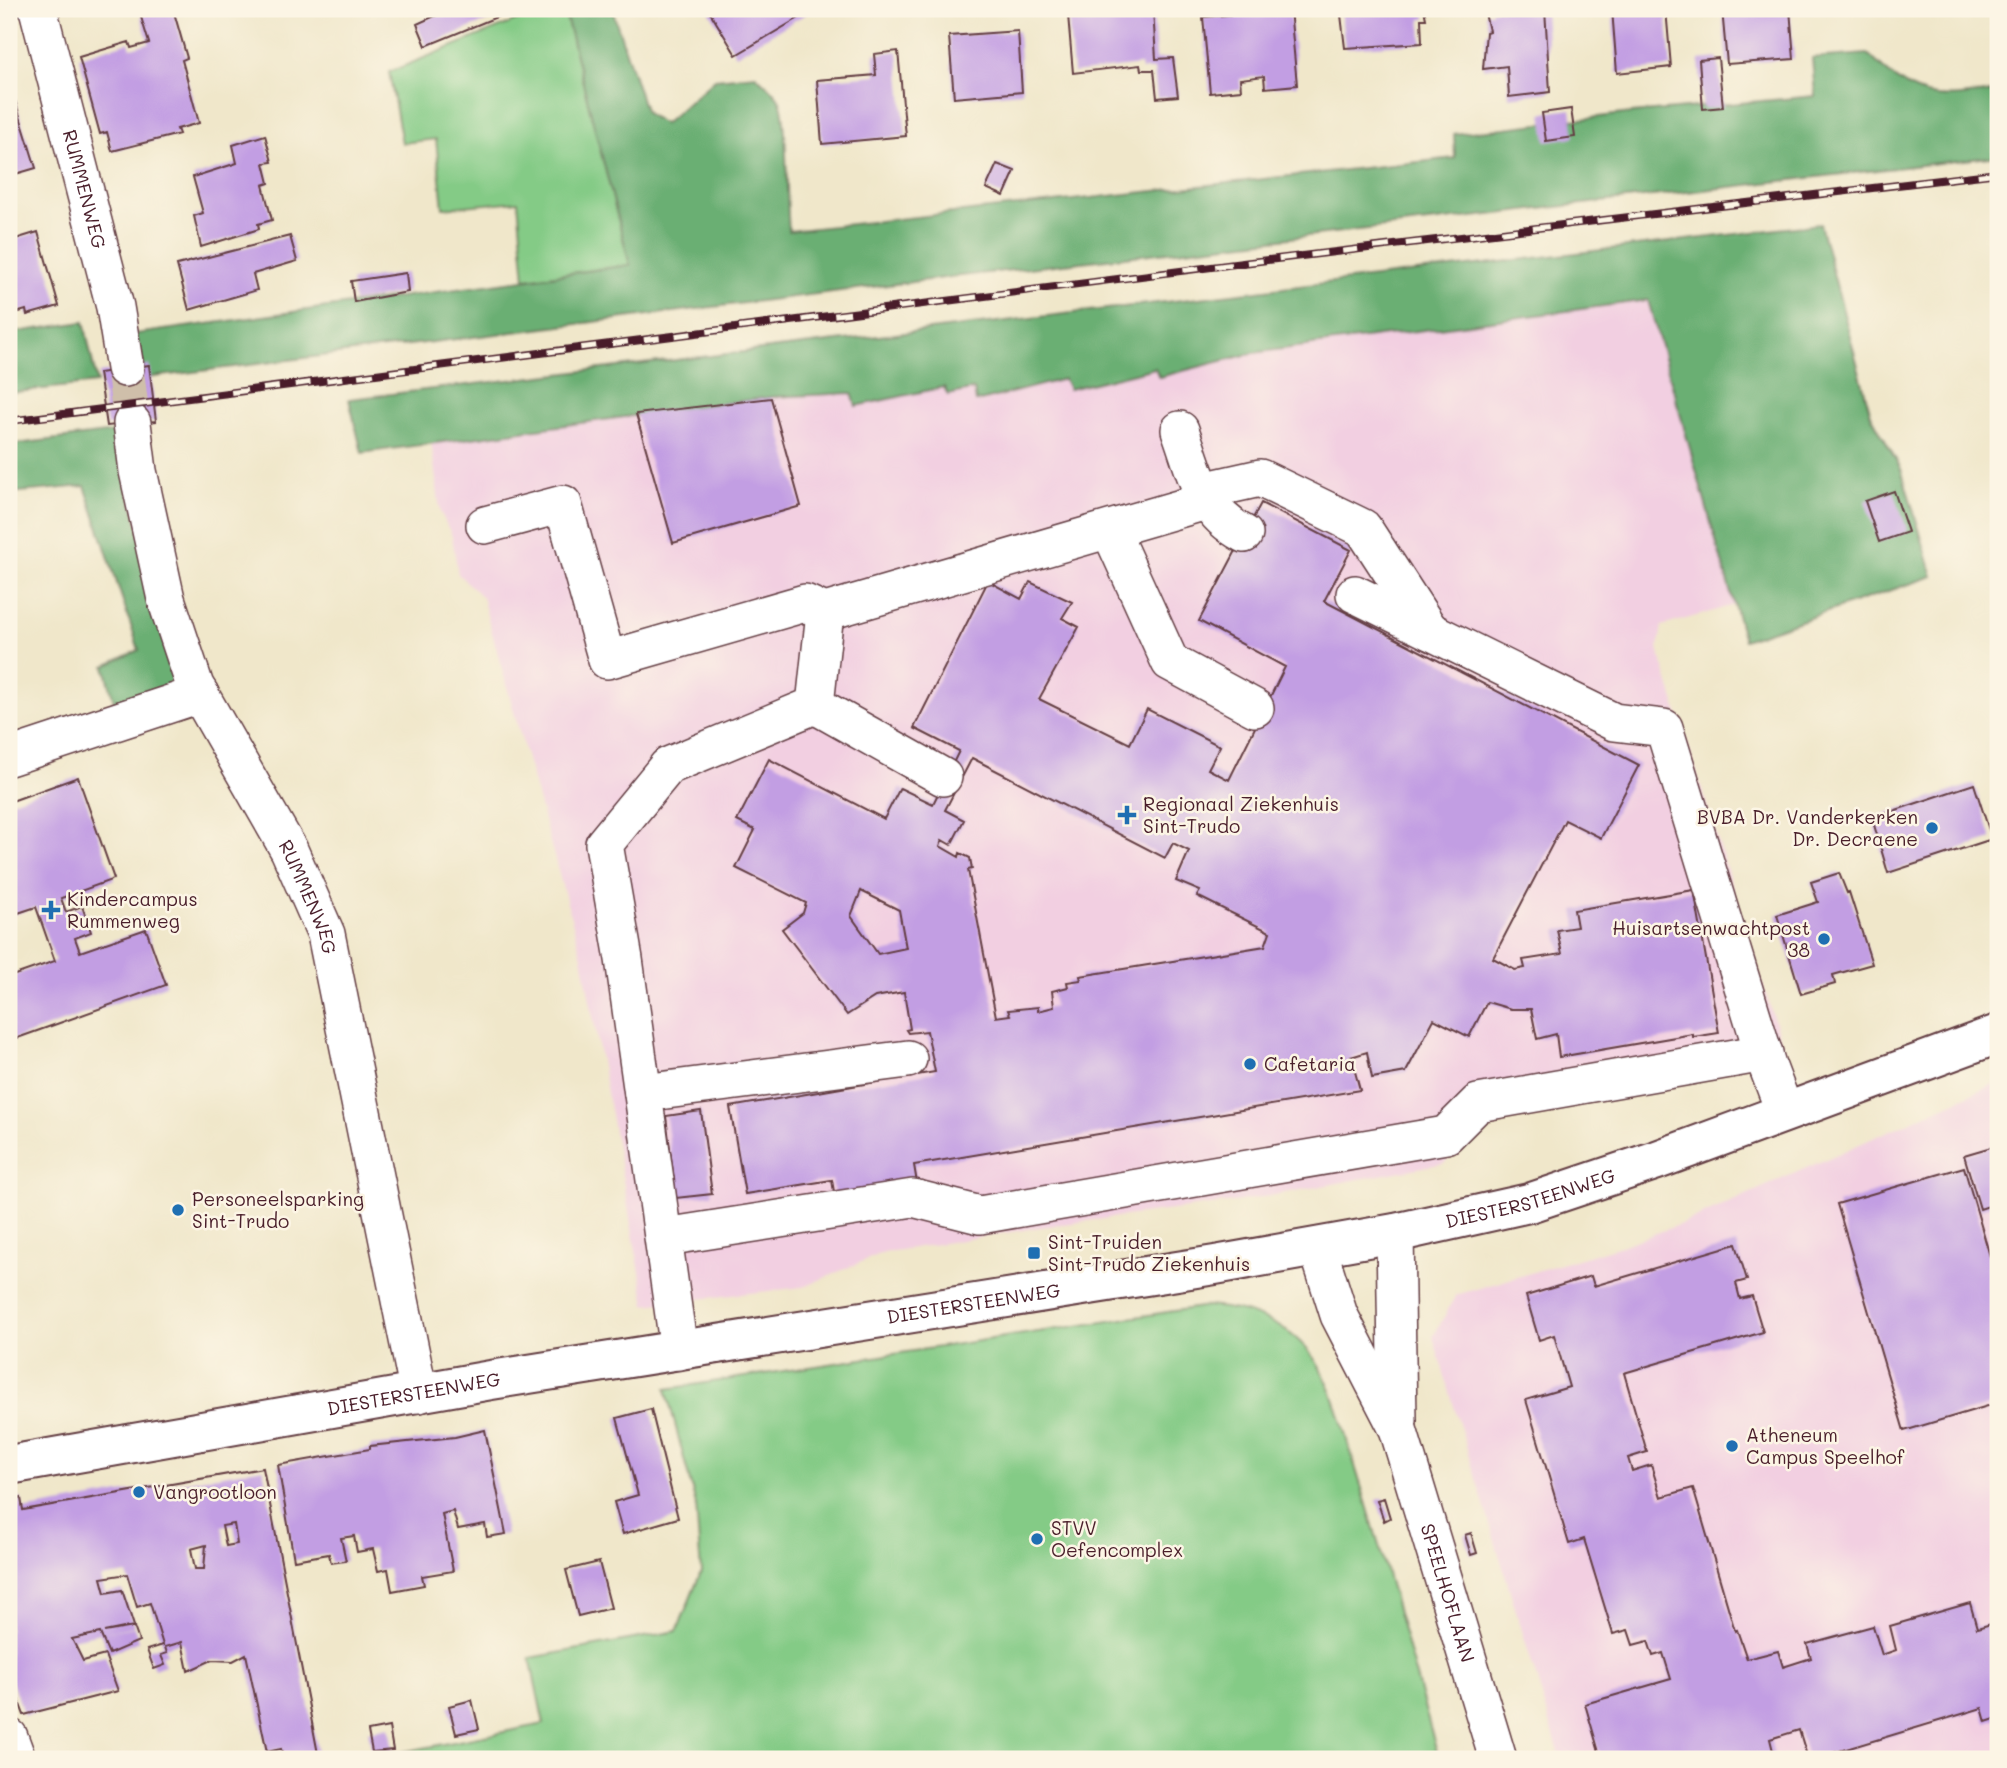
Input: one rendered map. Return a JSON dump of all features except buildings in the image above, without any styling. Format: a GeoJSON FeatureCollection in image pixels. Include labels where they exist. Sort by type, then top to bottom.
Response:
{"type":"FeatureCollection","features":[{"type":"Feature","properties":{"kind":"main road","name":"DIESTERSTEENWEG"},"geometry":{"type":"LineString","coordinates":[[9,1465],[419,1394],[1318,1249],[1395,1234],[1529,1203],[1657,1160],[1784,1110],[1998,1034]]}},
{"type":"Feature","properties":{"kind":"street","name":"RUMMENWEG"},"geometry":{"type":"LineString","coordinates":[[38,9],[112,293],[125,368]]}},
{"type":"Feature","properties":{"kind":"street","name":"RUMMENWEG"},"geometry":{"type":"LineString","coordinates":[[132,424],[138,471],[166,599],[200,694],[289,850],[326,934],[419,1394]]}},
{"type":"Feature","properties":{"kind":"street"},"geometry":{"type":"LineString","coordinates":[[1180,430],[1204,496],[1229,526],[1244,534]]}},
{"type":"Feature","properties":{"kind":"street"},"geometry":{"type":"LineString","coordinates":[[485,525],[563,504],[607,660],[805,603],[825,612],[1110,530],[1260,478],[1363,528],[1430,632]]}},
{"type":"Feature","properties":{"kind":"street"},"geometry":{"type":"LineString","coordinates":[[1110,530],[1170,662],[1255,708]]}},
{"type":"Feature","properties":{"kind":"street"},"geometry":{"type":"LineString","coordinates":[[1354,594],[1614,722],[1664,729],[1784,1110]]}},
{"type":"Feature","properties":{"kind":"street"},"geometry":{"type":"LineString","coordinates":[[815,705],[825,612]]}},
{"type":"Feature","properties":{"kind":"street"},"geometry":{"type":"LineString","coordinates":[[9,757],[200,694]]}},
{"type":"Feature","properties":{"kind":"street"},"geometry":{"type":"LineString","coordinates":[[815,705],[943,777]]}},
{"type":"Feature","properties":{"kind":"street"},"geometry":{"type":"LineString","coordinates":[[679,1351],[624,959],[604,844],[668,766],[815,705]]}},
{"type":"Feature","properties":{"kind":"street"},"geometry":{"type":"LineString","coordinates":[[665,1237],[913,1198],[980,1215],[1446,1135],[1478,1103],[1764,1052]]}},
{"type":"Feature","properties":{"kind":"street"},"geometry":{"type":"LineString","coordinates":[[643,1093],[908,1059]]}},
{"type":"Feature","properties":{"kind":"street","name":"SPEELHOFLAAN"},"geometry":{"type":"LineString","coordinates":[[1395,1234],[1398,1429]]}},
{"type":"Feature","properties":{"kind":"street","name":"SPEELHOFLAAN"},"geometry":{"type":"LineString","coordinates":[[1318,1249],[1339,1315],[1398,1429],[1498,1759]]}},
{"type":"Feature","properties":{"kind":"street"},"geometry":{"type":"LineString","coordinates":[[9,1737],[17,1759]]}},
{"type":"Feature","properties":{"kind":"shaded area","name":"Regionaal Ziekenhuis Sint-Trudo"},"geometry":{"type":"Polygon","coordinates":[[[1648,300],[1734,605],[1662,626],[1658,649],[1785,1055],[1671,1085],[1479,1118],[1445,1163],[1241,1201],[1041,1227],[882,1253],[803,1287],[646,1305],[582,957],[482,597],[458,574],[452,536],[440,511],[431,441],[771,397],[852,393],[856,406],[945,387],[948,395],[975,389],[977,402],[1064,379],[1069,389],[1155,367],[1159,377],[1252,353],[1648,300]]]}},
{"type":"Feature","properties":{"kind":"shaded area","name":"Atheneum Campus Speelhof"},"geometry":{"type":"Polygon","coordinates":[[[1998,1082],[1998,1759],[1561,1759],[1433,1337],[1456,1295],[1618,1247],[1684,1223],[1998,1082]]]}},
{"type":"Feature","properties":{"kind":"green space"},"geometry":{"type":"Polygon","coordinates":[[[545,9],[564,9],[630,265],[525,279],[518,201],[443,208],[436,139],[402,143],[389,72],[545,9]]]}},
{"type":"Feature","properties":{"kind":"green space"},"geometry":{"type":"Polygon","coordinates":[[[564,9],[612,9],[646,113],[664,124],[715,79],[756,75],[779,99],[782,107],[789,231],[1455,158],[1454,134],[1632,113],[1815,96],[1812,58],[1868,54],[1900,81],[1927,94],[1957,96],[1998,91],[1998,156],[952,277],[146,378],[135,334],[630,265],[564,9]]]}},
{"type":"Feature","properties":{"kind":"green space"},"geometry":{"type":"Polygon","coordinates":[[[1820,224],[1871,415],[1901,469],[1933,576],[1744,640],[1648,300],[1253,353],[1159,377],[1155,368],[1069,389],[1064,379],[976,402],[974,389],[948,395],[944,387],[856,406],[852,393],[771,397],[362,453],[349,399],[1820,224]]]}},
{"type":"Feature","properties":{"kind":"green space"},"geometry":{"type":"Polygon","coordinates":[[[84,322],[97,383],[9,393],[9,333],[84,322]]]}},
{"type":"Feature","properties":{"kind":"green space"},"geometry":{"type":"Polygon","coordinates":[[[114,432],[180,690],[116,710],[105,666],[139,650],[85,486],[9,493],[9,445],[114,432]]]}},
{"type":"Feature","properties":{"kind":"green space","name":"STVV Oefencomplex"},"geometry":{"type":"Polygon","coordinates":[[[1207,1306],[1250,1314],[1277,1325],[1300,1342],[1325,1377],[1340,1416],[1375,1532],[1439,1759],[368,1759],[544,1724],[530,1658],[677,1631],[701,1572],[696,1505],[666,1389],[1207,1306]]]}},
{"type":"Feature","properties":{"kind":"tunnel"},"geometry":{"type":"LineString","coordinates":[[125,368],[132,423]]}},
{"type":"Feature","properties":{"kind":"railway"},"geometry":{"type":"LineString","coordinates":[[9,421],[1243,263],[1998,173]]}},
{"type":"Feature","properties":{"kind":"place","name":"Regionaal Ziekenhuis Sint-Trudo"},"geometry":{"type":"Point","coordinates":[1127,815]}},
{"type":"Feature","properties":{"kind":"place","name":"BVBA Dr. Vanderkerken Dr. Decraene"},"geometry":{"type":"Point","coordinates":[1932,828]}},
{"type":"Feature","properties":{"kind":"place","name":"Kindercampus Rummenweg"},"geometry":{"type":"Point","coordinates":[51,910]}},
{"type":"Feature","properties":{"kind":"place","name":"Huisartsenwachtpost 38"},"geometry":{"type":"Point","coordinates":[1824,939]}},
{"type":"Feature","properties":{"kind":"place","name":"Cafetaria"},"geometry":{"type":"Point","coordinates":[1250,1064]}},
{"type":"Feature","properties":{"kind":"place","name":"Personeelsparking Sint-Trudo"},"geometry":{"type":"Point","coordinates":[178,1210]}},
{"type":"Feature","properties":{"kind":"place","name":"Sint-Truiden Sint-Trudo Ziekenhuis"},"geometry":{"type":"Point","coordinates":[1034,1253]}},
{"type":"Feature","properties":{"kind":"place","name":"Atheneum Campus Speelhof"},"geometry":{"type":"Point","coordinates":[1732,1446]}},
{"type":"Feature","properties":{"kind":"place","name":"Vangrootloon"},"geometry":{"type":"Point","coordinates":[139,1492]}},
{"type":"Feature","properties":{"kind":"place","name":"STVV Oefencomplex"},"geometry":{"type":"Point","coordinates":[1037,1539]}}]}
